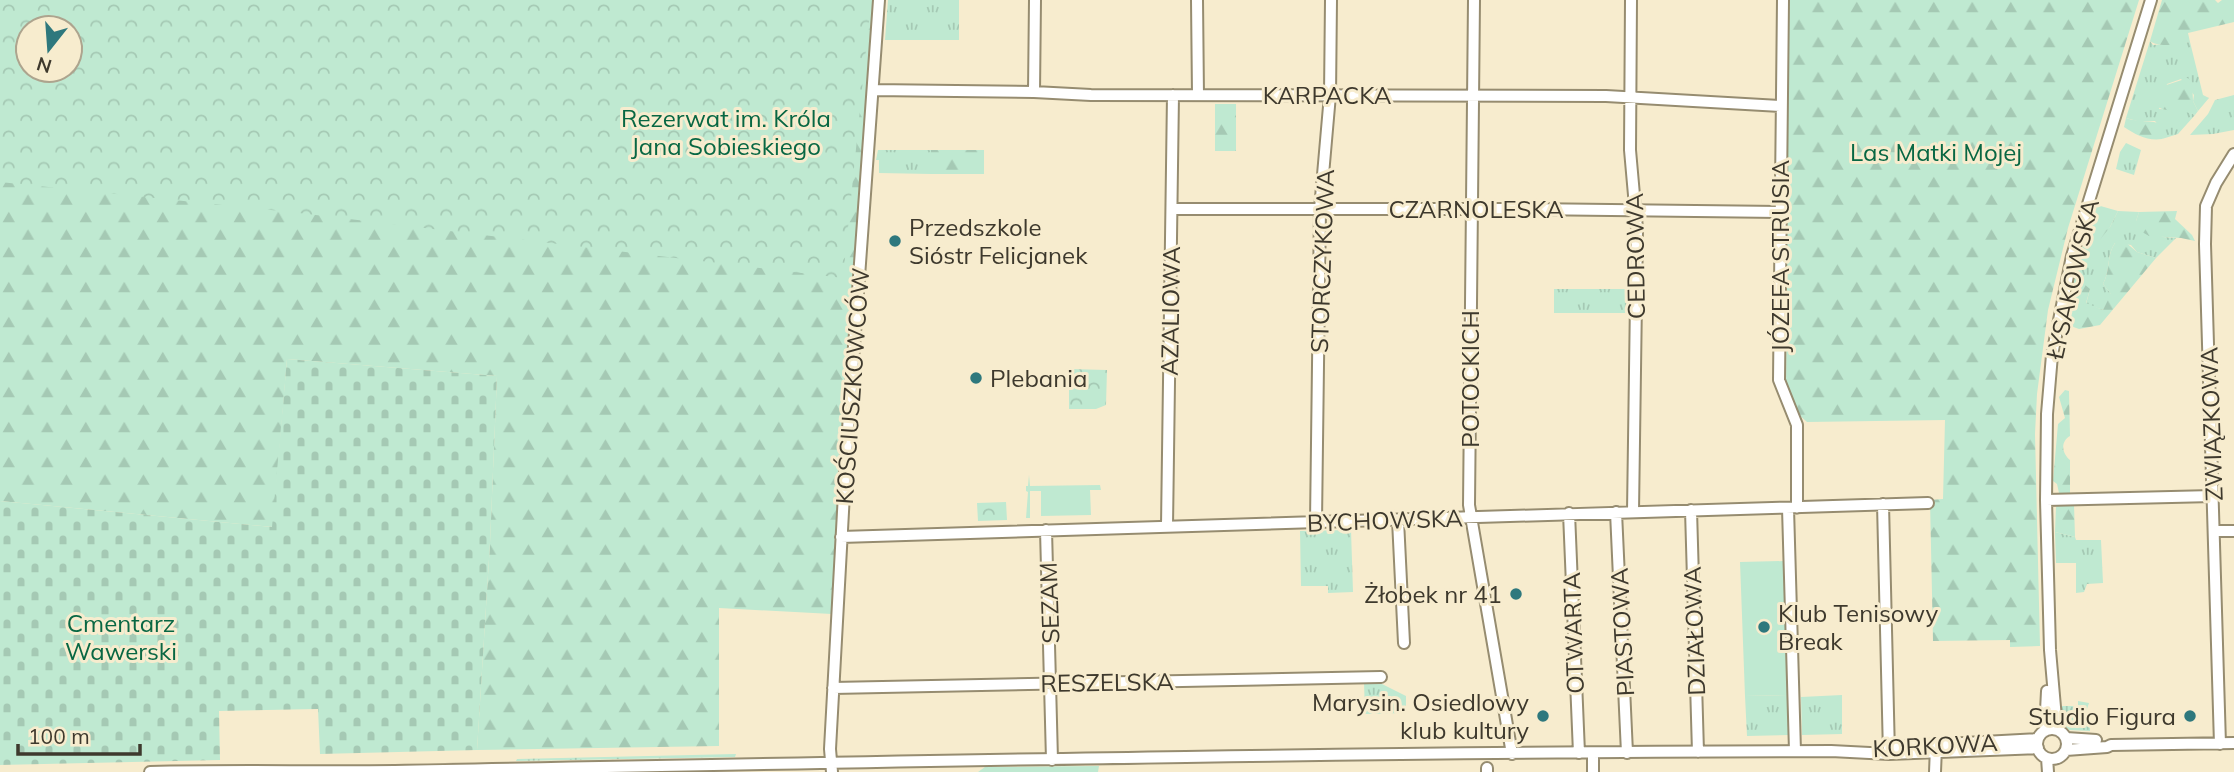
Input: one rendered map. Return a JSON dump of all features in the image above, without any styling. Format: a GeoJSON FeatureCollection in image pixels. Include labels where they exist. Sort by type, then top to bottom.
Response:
{"type":"FeatureCollection","features":[{"type":"Feature","properties":{"kind":"street","name":"KOŚCIUSZKOWCÓW"},"geometry":{"type":"LineString","coordinates":[[831,767],[841,537],[879,0]]}},
{"type":"Feature","properties":{"kind":"street"},"geometry":{"type":"LineString","coordinates":[[1034,92],[1035,0]]}},
{"type":"Feature","properties":{"kind":"street"},"geometry":{"type":"LineString","coordinates":[[1197,0],[1198,95]]}},
{"type":"Feature","properties":{"kind":"street","name":"STORCZYKOWA"},"geometry":{"type":"LineString","coordinates":[[1316,522],[1320,209],[1331,95],[1331,0]]}},
{"type":"Feature","properties":{"kind":"street","name":"POTOCKICH"},"geometry":{"type":"LineString","coordinates":[[1474,0],[1470,517],[1512,754]]}},
{"type":"Feature","properties":{"kind":"street","name":"CEDROWA"},"geometry":{"type":"LineString","coordinates":[[1630,0],[1630,150],[1637,210],[1633,512]]}},
{"type":"Feature","properties":{"kind":"street","name":"JÓZEFA STRUSIA"},"geometry":{"type":"LineString","coordinates":[[1783,0],[1779,380],[1797,425],[1792,508],[1796,751]]}},
{"type":"Feature","properties":{"kind":"street","name":"ŁYSAKOWSKA"},"geometry":{"type":"LineString","coordinates":[[2066,750],[2049,737],[2050,650],[2046,500],[2048,393],[2055,335],[2076,243],[2151,0]]}},
{"type":"Feature","properties":{"kind":"street","name":"KARPACKA"},"geometry":{"type":"LineString","coordinates":[[873,90],[1091,95],[1606,96],[1781,106]]}},
{"type":"Feature","properties":{"kind":"street","name":"AZALIOWA"},"geometry":{"type":"LineString","coordinates":[[1167,526],[1173,95]]}},
{"type":"Feature","properties":{"kind":"street","name":"ZWIĄZKOWA"},"geometry":{"type":"LineString","coordinates":[[2220,744],[2205,244],[2206,206],[2234,154]]}},
{"type":"Feature","properties":{"kind":"street","name":"CZARNOLESKA"},"geometry":{"type":"LineString","coordinates":[[1172,209],[1781,212]]}},
{"type":"Feature","properties":{"kind":"street"},"geometry":{"type":"LineString","coordinates":[[2046,500],[2213,496]]}},
{"type":"Feature","properties":{"kind":"street","name":"BYCHOWSKA"},"geometry":{"type":"LineString","coordinates":[[841,537],[1928,503]]}},
{"type":"Feature","properties":{"kind":"street"},"geometry":{"type":"LineString","coordinates":[[1883,504],[1889,750]]}},
{"type":"Feature","properties":{"kind":"street","name":"DZIAŁOWA"},"geometry":{"type":"LineString","coordinates":[[1691,510],[1698,752]]}},
{"type":"Feature","properties":{"kind":"street","name":"PIASTOWA"},"geometry":{"type":"LineString","coordinates":[[1616,512],[1627,753]]}},
{"type":"Feature","properties":{"kind":"street","name":"OTWARTA"},"geometry":{"type":"LineString","coordinates":[[1569,513],[1579,753]]}},
{"type":"Feature","properties":{"kind":"street"},"geometry":{"type":"LineString","coordinates":[[1398,520],[1404,643]]}},
{"type":"Feature","properties":{"kind":"street","name":"SEZAM"},"geometry":{"type":"LineString","coordinates":[[1046,530],[1052,760]]}},
{"type":"Feature","properties":{"kind":"street"},"geometry":{"type":"LineString","coordinates":[[2214,531],[2234,531]]}},
{"type":"Feature","properties":{"kind":"street","name":"RESZELSKA"},"geometry":{"type":"LineString","coordinates":[[833,688],[1381,677]]}},
{"type":"Feature","properties":{"kind":"street"},"geometry":{"type":"LineString","coordinates":[[2049,737],[2056,772]]}},
{"type":"Feature","properties":{"kind":"street","name":"KORKOWA"},"geometry":{"type":"LineString","coordinates":[[150,772],[831,767],[972,760],[1889,750],[1936,749],[2049,737],[2105,741],[2111,744],[2234,743]]}},
{"type":"Feature","properties":{"kind":"street","name":"KORKOWA"},"geometry":{"type":"LineString","coordinates":[[2066,750],[2107,747],[2111,744]]}},
{"type":"Feature","properties":{"kind":"street"},"geometry":{"type":"LineString","coordinates":[[1935,772],[1936,749]]}},
{"type":"Feature","properties":{"kind":"street"},"geometry":{"type":"LineString","coordinates":[[2048,772],[2052,758],[2066,750]]}},
{"type":"Feature","properties":{"kind":"street"},"geometry":{"type":"LineString","coordinates":[[1593,753],[1593,772]]}},
{"type":"Feature","properties":{"kind":"street"},"geometry":{"type":"LineString","coordinates":[[972,760],[972,772]]}},
{"type":"Feature","properties":{"kind":"green space"},"geometry":{"type":"Polygon","coordinates":[[[0,0],[874,0],[832,614],[719,608],[719,746],[477,750],[497,376],[287,359],[273,527],[0,501],[0,0]]]}},
{"type":"Feature","properties":{"kind":"green space","name":"Rezerwat im. Króla Jana Sobieskiego"},"geometry":{"type":"Polygon","coordinates":[[[0,0],[871,0],[843,278],[299,213],[0,182],[0,0]]]}},
{"type":"Feature","properties":{"kind":"green space"},"geometry":{"type":"Polygon","coordinates":[[[888,0],[959,0],[959,40],[885,40],[888,0]]]}},
{"type":"Feature","properties":{"kind":"green space","name":"Las Matki Mojej"},"geometry":{"type":"Polygon","coordinates":[[[1789,0],[2139,0],[2068,228],[2048,310],[2037,394],[2035,434],[2040,646],[2010,647],[2010,640],[1933,641],[1930,500],[1943,499],[1945,420],[1807,422],[1798,414],[1786,387],[1789,0]]]}},
{"type":"Feature","properties":{"kind":"green space"},"geometry":{"type":"Polygon","coordinates":[[[2162,0],[2215,0],[2218,3],[2222,0],[2234,0],[2234,22],[2188,33],[2190,42],[2169,45],[2154,43],[2150,41],[2162,0]]]}},
{"type":"Feature","properties":{"kind":"green space"},"geometry":{"type":"Polygon","coordinates":[[[2150,41],[2153,45],[2190,42],[2203,95],[2209,98],[2198,111],[2193,101],[2194,95],[2181,79],[2167,84],[2159,109],[2184,110],[2195,115],[2178,134],[2162,139],[2165,134],[2155,121],[2126,118],[2150,41]]]}},
{"type":"Feature","properties":{"kind":"green space"},"geometry":{"type":"Polygon","coordinates":[[[2188,78],[2192,82],[2193,101],[2198,111],[2195,115],[2164,110],[2155,105],[2154,92],[2157,88],[2188,78]]]}},
{"type":"Feature","properties":{"kind":"green space"},"geometry":{"type":"Polygon","coordinates":[[[2234,95],[2234,130],[2190,135],[2208,114],[2215,100],[2234,95]]]}},
{"type":"Feature","properties":{"kind":"green space"},"geometry":{"type":"Polygon","coordinates":[[[1215,104],[1236,104],[1236,151],[1215,151],[1215,104]]]}},
{"type":"Feature","properties":{"kind":"green space"},"geometry":{"type":"Polygon","coordinates":[[[2126,118],[2163,125],[2166,134],[2162,139],[2142,137],[2124,127],[2126,118]]]}},
{"type":"Feature","properties":{"kind":"green space"},"geometry":{"type":"Polygon","coordinates":[[[2126,143],[2141,150],[2134,175],[2116,169],[2120,152],[2126,143]]]}},
{"type":"Feature","properties":{"kind":"green space"},"geometry":{"type":"Polygon","coordinates":[[[878,150],[931,150],[931,174],[879,173],[879,160],[876,160],[878,150]]]}},
{"type":"Feature","properties":{"kind":"green space"},"geometry":{"type":"Polygon","coordinates":[[[931,150],[984,150],[984,174],[931,174],[931,150]]]}},
{"type":"Feature","properties":{"kind":"green space"},"geometry":{"type":"Polygon","coordinates":[[[2097,205],[2118,211],[2099,241],[2093,238],[2088,228],[2097,205]]]}},
{"type":"Feature","properties":{"kind":"green space"},"geometry":{"type":"Polygon","coordinates":[[[2118,211],[2139,212],[2136,221],[2163,237],[2176,238],[2156,258],[2137,252],[2131,245],[2115,243],[2103,284],[2112,295],[2103,310],[2086,304],[2090,289],[2074,302],[2067,315],[2071,285],[2088,228],[2093,238],[2110,227],[2118,211]]]}},
{"type":"Feature","properties":{"kind":"green space"},"geometry":{"type":"Polygon","coordinates":[[[2177,211],[2175,219],[2195,241],[2149,236],[2137,229],[2139,212],[2177,211]]]}},
{"type":"Feature","properties":{"kind":"green space"},"geometry":{"type":"Polygon","coordinates":[[[2124,241],[2137,252],[2156,258],[2100,325],[2079,329],[2065,324],[2065,317],[2071,309],[2079,284],[2090,289],[2086,303],[2103,310],[2111,294],[2103,284],[2111,252],[2116,242],[2124,241]]]}},
{"type":"Feature","properties":{"kind":"green space"},"geometry":{"type":"Polygon","coordinates":[[[1554,289],[1631,289],[1630,313],[1554,313],[1554,289]]]}},
{"type":"Feature","properties":{"kind":"green space","name":"Cmentarz Wawerski"},"geometry":{"type":"Polygon","coordinates":[[[287,359],[497,376],[477,750],[320,754],[318,709],[219,711],[220,760],[0,765],[0,501],[272,527],[287,359]]]}},
{"type":"Feature","properties":{"kind":"green space"},"geometry":{"type":"Polygon","coordinates":[[[1069,369],[1107,370],[1106,405],[1096,409],[1069,409],[1069,369]]]}},
{"type":"Feature","properties":{"kind":"green space"},"geometry":{"type":"Polygon","coordinates":[[[2065,390],[2069,391],[2070,436],[2063,448],[2070,460],[2070,493],[2059,493],[2057,484],[2053,481],[2058,424],[2065,418],[2059,397],[2065,390]]]}},
{"type":"Feature","properties":{"kind":"green space"},"geometry":{"type":"Polygon","coordinates":[[[1029,475],[1030,486],[1100,485],[1101,490],[1090,490],[1091,515],[1041,516],[1041,491],[1030,491],[1030,518],[1026,518],[1026,486],[1029,475]]]}},
{"type":"Feature","properties":{"kind":"green space"},"geometry":{"type":"Polygon","coordinates":[[[1006,502],[1007,520],[978,521],[977,503],[1006,502]]]}},
{"type":"Feature","properties":{"kind":"green space"},"geometry":{"type":"Polygon","coordinates":[[[2074,504],[2075,537],[2055,532],[2056,507],[2074,504]]]}},
{"type":"Feature","properties":{"kind":"green space"},"geometry":{"type":"Polygon","coordinates":[[[1351,530],[1353,592],[1328,593],[1328,586],[1301,586],[1300,531],[1351,530]]]}},
{"type":"Feature","properties":{"kind":"green space"},"geometry":{"type":"Polygon","coordinates":[[[2055,532],[2075,537],[2076,540],[2101,540],[2103,583],[2087,584],[2084,592],[2076,593],[2076,563],[2056,563],[2055,532]]]}},
{"type":"Feature","properties":{"kind":"green space","name":"Klub Tenisowy Break"},"geometry":{"type":"Polygon","coordinates":[[[1784,561],[1788,695],[1745,696],[1740,562],[1784,561]]]}},
{"type":"Feature","properties":{"kind":"green space"},"geometry":{"type":"Polygon","coordinates":[[[1364,682],[1378,682],[1406,696],[1406,713],[1365,714],[1364,682]]]}},
{"type":"Feature","properties":{"kind":"green space"},"geometry":{"type":"Polygon","coordinates":[[[1788,695],[1790,735],[1747,736],[1745,696],[1788,695]]]}},
{"type":"Feature","properties":{"kind":"green space"},"geometry":{"type":"Polygon","coordinates":[[[1842,695],[1842,734],[1802,735],[1801,697],[1842,695]]]}},
{"type":"Feature","properties":{"kind":"green space"},"geometry":{"type":"Polygon","coordinates":[[[2078,701],[2089,703],[2086,712],[2090,719],[2090,731],[2069,730],[2061,722],[2060,706],[2078,706],[2078,701]]]}},
{"type":"Feature","properties":{"kind":"green space"},"geometry":{"type":"Polygon","coordinates":[[[736,754],[735,757],[516,761],[517,759],[736,754]]]}},
{"type":"Feature","properties":{"kind":"green space"},"geometry":{"type":"Polygon","coordinates":[[[1099,766],[1098,772],[978,772],[985,767],[1099,766]]]}},
{"type":"Feature","properties":{"kind":"place","name":"Przedszkole Sióstr Felicjanek"},"geometry":{"type":"Point","coordinates":[895,241]}},
{"type":"Feature","properties":{"kind":"place","name":"Plebania"},"geometry":{"type":"Point","coordinates":[976,378]}},
{"type":"Feature","properties":{"kind":"place","name":"Żłobek nr 41"},"geometry":{"type":"Point","coordinates":[1516,594]}},
{"type":"Feature","properties":{"kind":"place","name":"Klub Tenisowy Break"},"geometry":{"type":"Point","coordinates":[1764,627]}},
{"type":"Feature","properties":{"kind":"place","name":"Marysin. Osiedlowy klub kultury"},"geometry":{"type":"Point","coordinates":[1543,716]}},
{"type":"Feature","properties":{"kind":"place","name":"Studio Figura"},"geometry":{"type":"Point","coordinates":[2190,716]}}]}
